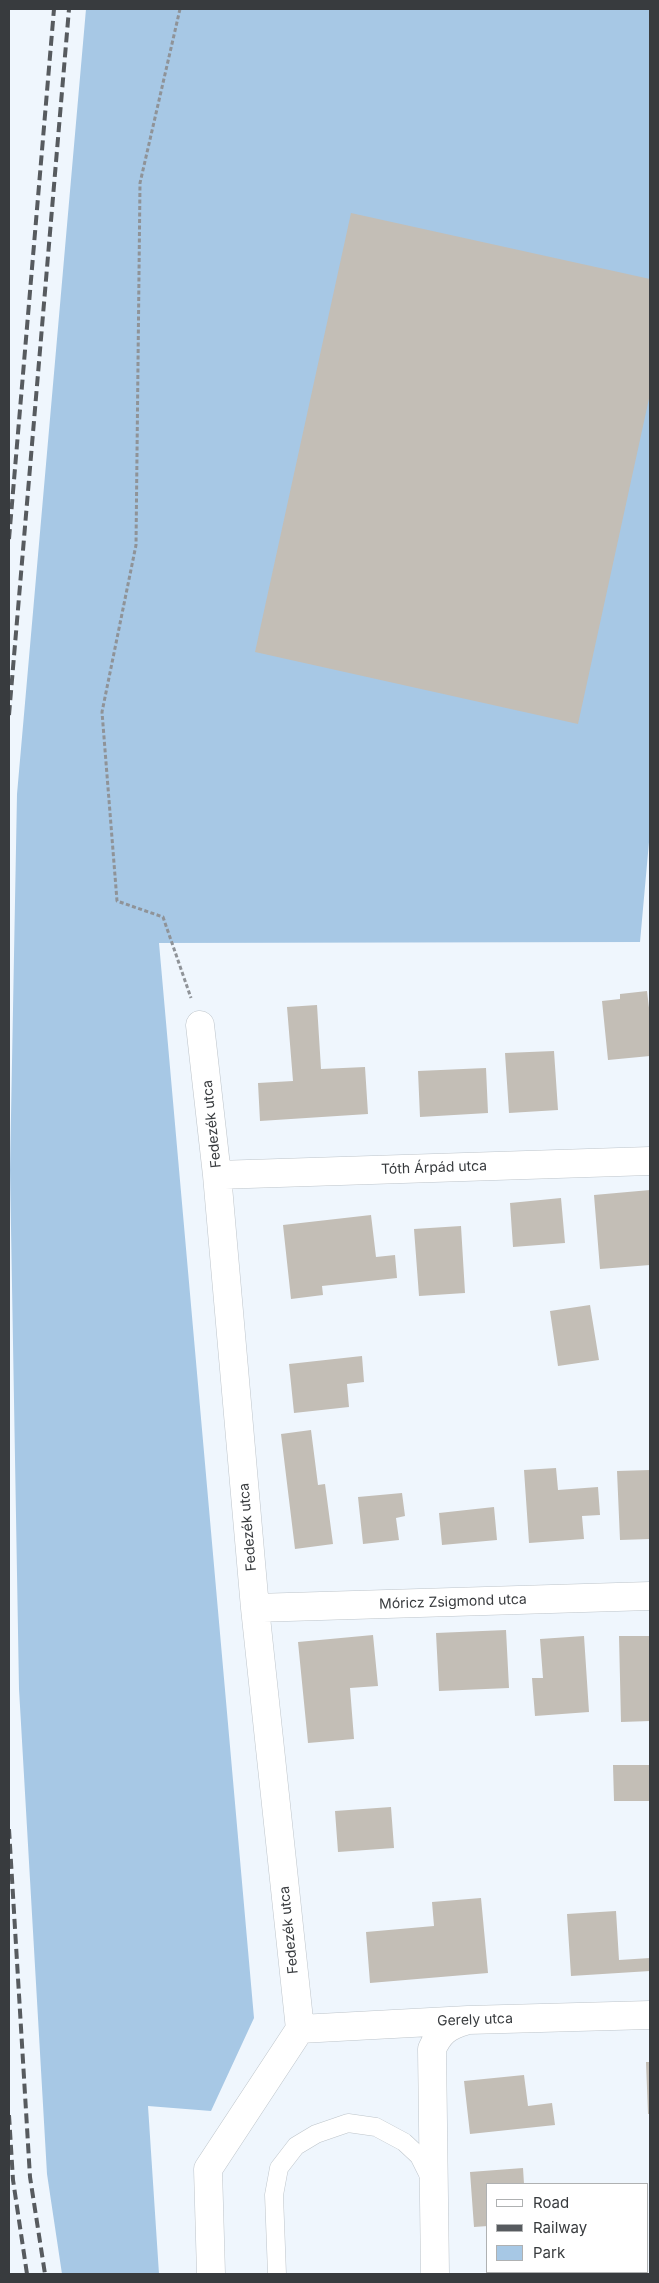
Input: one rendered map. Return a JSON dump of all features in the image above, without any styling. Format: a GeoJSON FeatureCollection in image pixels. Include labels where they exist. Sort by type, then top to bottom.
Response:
{"type":"FeatureCollection","features":[{"type":"Feature","properties":{"kind":"street","name":"Fedezék utca"},"geometry":{"type":"LineString","coordinates":[[200,1025],[218,1174],[255,1608],[300,2028]]}},
{"type":"Feature","properties":{"kind":"street","name":"Tóth Árpád utca"},"geometry":{"type":"LineString","coordinates":[[218,1174],[650,1161]]}},
{"type":"Feature","properties":{"kind":"street","name":"Móricz Zsigmond utca"},"geometry":{"type":"LineString","coordinates":[[255,1608],[650,1596]]}},
{"type":"Feature","properties":{"kind":"street","name":"Gerely utca"},"geometry":{"type":"LineString","coordinates":[[300,2028],[468,2020],[650,2015]]}},
{"type":"Feature","properties":{"kind":"street"},"geometry":{"type":"LineString","coordinates":[[435,2274],[432,2049],[438,2036],[446,2028],[468,2020]]}},
{"type":"Feature","properties":{"kind":"street"},"geometry":{"type":"LineString","coordinates":[[211,2274],[208,2169],[300,2028]]}},
{"type":"Feature","properties":{"kind":"lane"},"geometry":{"type":"LineString","coordinates":[[276,2274],[274,2195],[279,2168],[296,2146],[316,2134],[348,2123],[376,2127],[404,2142],[420,2156],[433,2182]]}},
{"type":"Feature","properties":{"kind":"path"},"geometry":{"type":"LineString","coordinates":[[180,9],[140,183],[136,545],[102,712],[117,901],[163,917],[200,1025]]}},
{"type":"Feature","properties":{"kind":"green space"},"geometry":{"type":"Polygon","coordinates":[[[86,9],[650,9],[650,831],[640,942],[159,943],[254,2018],[211,2111],[148,2106],[159,2274],[62,2274],[47,2174],[19,1689],[10,1170],[17,794],[86,9]]]}},
{"type":"Feature","properties":{"kind":"building"},"geometry":{"type":"Polygon","coordinates":[[[351,213],[650,279],[650,394],[578,724],[255,652],[351,213]]]}},
{"type":"Feature","properties":{"kind":"building"},"geometry":{"type":"Polygon","coordinates":[[[647,991],[650,1016],[650,1056],[608,1060],[602,1001],[620,999],[620,994],[647,991]]]}},
{"type":"Feature","properties":{"kind":"building"},"geometry":{"type":"Polygon","coordinates":[[[317,1005],[321,1069],[365,1067],[368,1114],[260,1121],[258,1083],[293,1081],[287,1007],[317,1005]]]}},
{"type":"Feature","properties":{"kind":"building"},"geometry":{"type":"Polygon","coordinates":[[[554,1051],[558,1110],[509,1113],[505,1053],[554,1051]]]}},
{"type":"Feature","properties":{"kind":"building"},"geometry":{"type":"Polygon","coordinates":[[[486,1068],[488,1113],[420,1117],[418,1071],[486,1068]]]}},
{"type":"Feature","properties":{"kind":"building"},"geometry":{"type":"Polygon","coordinates":[[[650,1190],[650,1265],[600,1269],[594,1195],[650,1190]]]}},
{"type":"Feature","properties":{"kind":"building"},"geometry":{"type":"Polygon","coordinates":[[[561,1198],[565,1243],[513,1247],[510,1203],[561,1198]]]}},
{"type":"Feature","properties":{"kind":"building"},"geometry":{"type":"Polygon","coordinates":[[[371,1215],[376,1257],[395,1255],[397,1278],[322,1286],[323,1295],[291,1299],[283,1225],[371,1215]]]}},
{"type":"Feature","properties":{"kind":"building"},"geometry":{"type":"Polygon","coordinates":[[[461,1226],[465,1293],[419,1296],[414,1229],[461,1226]]]}},
{"type":"Feature","properties":{"kind":"building"},"geometry":{"type":"Polygon","coordinates":[[[590,1305],[599,1360],[558,1366],[550,1311],[590,1305]]]}},
{"type":"Feature","properties":{"kind":"building"},"geometry":{"type":"Polygon","coordinates":[[[362,1356],[364,1382],[347,1384],[349,1407],[294,1413],[289,1364],[362,1356]]]}},
{"type":"Feature","properties":{"kind":"building"},"geometry":{"type":"Polygon","coordinates":[[[311,1430],[318,1485],[325,1484],[333,1544],[295,1549],[281,1434],[311,1430]]]}},
{"type":"Feature","properties":{"kind":"building"},"geometry":{"type":"Polygon","coordinates":[[[556,1468],[558,1490],[598,1487],[600,1515],[582,1516],[584,1539],[529,1543],[524,1470],[556,1468]]]}},
{"type":"Feature","properties":{"kind":"building"},"geometry":{"type":"Polygon","coordinates":[[[650,1470],[650,1539],[620,1540],[617,1471],[650,1470]]]}},
{"type":"Feature","properties":{"kind":"building"},"geometry":{"type":"Polygon","coordinates":[[[402,1493],[405,1516],[396,1518],[399,1540],[363,1544],[358,1497],[402,1493]]]}},
{"type":"Feature","properties":{"kind":"building"},"geometry":{"type":"Polygon","coordinates":[[[494,1507],[497,1540],[442,1545],[439,1513],[494,1507]]]}},
{"type":"Feature","properties":{"kind":"building"},"geometry":{"type":"Polygon","coordinates":[[[506,1630],[509,1688],[439,1691],[436,1633],[506,1630]]]}},
{"type":"Feature","properties":{"kind":"building"},"geometry":{"type":"Polygon","coordinates":[[[373,1635],[378,1686],[350,1688],[354,1739],[308,1743],[298,1642],[373,1635]]]}},
{"type":"Feature","properties":{"kind":"building"},"geometry":{"type":"Polygon","coordinates":[[[584,1636],[589,1712],[535,1716],[532,1678],[543,1678],[540,1639],[584,1636]]]}},
{"type":"Feature","properties":{"kind":"building"},"geometry":{"type":"Polygon","coordinates":[[[619,1636],[650,1636],[650,1721],[621,1722],[619,1636]]]}},
{"type":"Feature","properties":{"kind":"building"},"geometry":{"type":"Polygon","coordinates":[[[613,1765],[650,1765],[650,1801],[614,1801],[613,1765]]]}},
{"type":"Feature","properties":{"kind":"building"},"geometry":{"type":"Polygon","coordinates":[[[391,1807],[394,1848],[338,1852],[335,1811],[391,1807]]]}},
{"type":"Feature","properties":{"kind":"building"},"geometry":{"type":"Polygon","coordinates":[[[481,1898],[488,1973],[370,1983],[366,1932],[434,1926],[432,1902],[481,1898]]]}},
{"type":"Feature","properties":{"kind":"building"},"geometry":{"type":"Polygon","coordinates":[[[616,1911],[619,1960],[650,1958],[650,1971],[571,1976],[567,1914],[616,1911]]]}},
{"type":"Feature","properties":{"kind":"building"},"geometry":{"type":"Polygon","coordinates":[[[646,2062],[650,2062],[650,2114],[648,2114],[646,2062]]]}},
{"type":"Feature","properties":{"kind":"building"},"geometry":{"type":"Polygon","coordinates":[[[524,2075],[528,2106],[552,2103],[555,2125],[470,2134],[464,2081],[524,2075]]]}},
{"type":"Feature","properties":{"kind":"building"},"geometry":{"type":"Polygon","coordinates":[[[523,2168],[524,2183],[487,2183],[487,2226],[474,2227],[470,2172],[523,2168]]]}},
{"type":"Feature","properties":{"kind":"railway"},"geometry":{"type":"LineString","coordinates":[[9,539],[54,9]]}},
{"type":"Feature","properties":{"kind":"railway"},"geometry":{"type":"LineString","coordinates":[[9,715],[69,9]]}},
{"type":"Feature","properties":{"kind":"railway"},"geometry":{"type":"LineString","coordinates":[[9,1829],[30,2177],[45,2274]]}},
{"type":"Feature","properties":{"kind":"railway"},"geometry":{"type":"LineString","coordinates":[[9,2115],[13,2180],[27,2274]]}}]}
